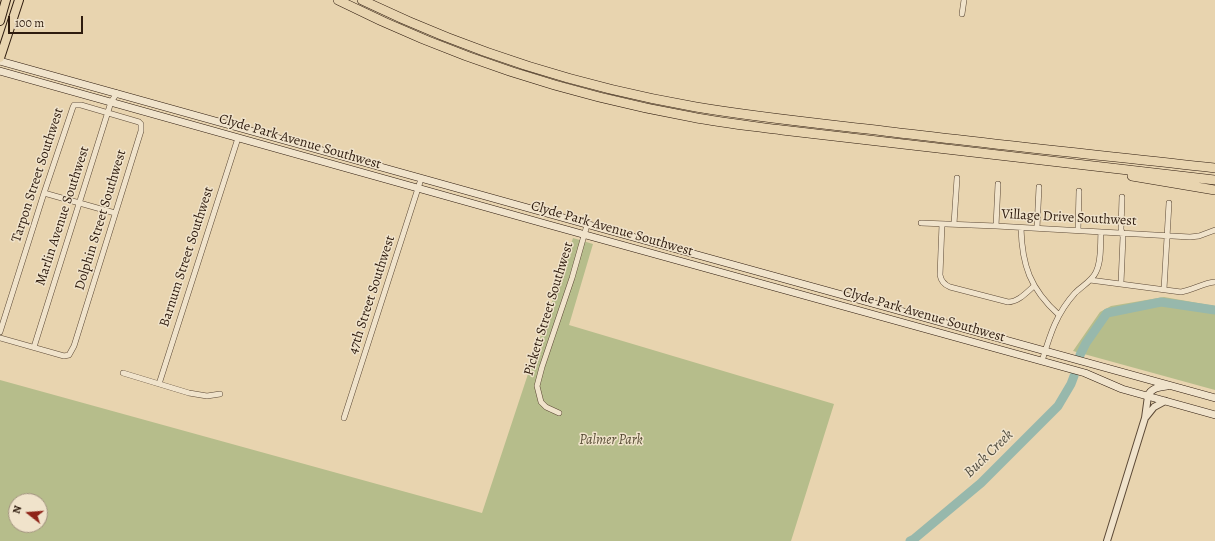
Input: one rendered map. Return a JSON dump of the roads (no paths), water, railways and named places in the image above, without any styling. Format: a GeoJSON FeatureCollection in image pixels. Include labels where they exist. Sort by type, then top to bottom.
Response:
{"type":"FeatureCollection","features":[{"type":"Feature","properties":{"kind":"highway"},"geometry":{"type":"LineString","coordinates":[[336,0],[439,45],[516,74],[588,95],[656,110],[726,123],[1215,180]]}},
{"type":"Feature","properties":{"kind":"highway"},"geometry":{"type":"LineString","coordinates":[[362,0],[428,29],[504,58],[571,79],[652,99],[759,117],[1215,168]]}},
{"type":"Feature","properties":{"kind":"highway"},"geometry":{"type":"LineString","coordinates":[[1128,158],[1215,163]]}},
{"type":"Feature","properties":{"kind":"highway"},"geometry":{"type":"LineString","coordinates":[[1054,162],[1215,190]]}},
{"type":"Feature","properties":{"kind":"main road"},"geometry":{"type":"LineString","coordinates":[[0,20],[6,0]]}},
{"type":"Feature","properties":{"kind":"main road"},"geometry":{"type":"LineString","coordinates":[[0,59],[19,0]]}},
{"type":"Feature","properties":{"kind":"main road","name":"Clyde Park Avenue Southwest"},"geometry":{"type":"LineString","coordinates":[[0,59],[117,94],[421,179],[1215,398]]}},
{"type":"Feature","properties":{"kind":"main road","name":"Clyde Park Avenue Southwest"},"geometry":{"type":"LineString","coordinates":[[0,71],[633,249],[1085,373],[1117,387],[1215,415]]}},
{"type":"Feature","properties":{"kind":"main road"},"geometry":{"type":"LineString","coordinates":[[303,156],[303,153],[307,150],[327,152]]}},
{"type":"Feature","properties":{"kind":"main road"},"geometry":{"type":"LineString","coordinates":[[633,249],[636,238]]}},
{"type":"Feature","properties":{"kind":"main road"},"geometry":{"type":"LineString","coordinates":[[768,285],[770,275]]}},
{"type":"Feature","properties":{"kind":"main road"},"geometry":{"type":"LineString","coordinates":[[899,322],[902,312]]}},
{"type":"Feature","properties":{"kind":"main road"},"geometry":{"type":"LineString","coordinates":[[1148,396],[1151,391],[1156,388],[1172,386]]}},
{"type":"Feature","properties":{"kind":"street"},"geometry":{"type":"LineString","coordinates":[[962,14],[964,0]]}},
{"type":"Feature","properties":{"kind":"street","name":"Marlin Avenue Southwest"},"geometry":{"type":"LineString","coordinates":[[34,347],[111,102],[117,94]]}},
{"type":"Feature","properties":{"kind":"street","name":"Tarpon Street Southwest"},"geometry":{"type":"LineString","coordinates":[[0,332],[44,193],[74,105],[81,105],[108,113]]}},
{"type":"Feature","properties":{"kind":"street","name":"Dolphin Street Southwest"},"geometry":{"type":"LineString","coordinates":[[34,347],[64,356],[69,355],[74,346],[141,131],[139,122],[108,113]]}},
{"type":"Feature","properties":{"kind":"street","name":"Barnum Street Southwest"},"geometry":{"type":"LineString","coordinates":[[159,384],[238,138]]}},
{"type":"Feature","properties":{"kind":"street"},"geometry":{"type":"LineString","coordinates":[[954,224],[957,178]]}},
{"type":"Feature","properties":{"kind":"street","name":"47th Street Southwest"},"geometry":{"type":"LineString","coordinates":[[344,418],[421,179]]}},
{"type":"Feature","properties":{"kind":"street"},"geometry":{"type":"LineString","coordinates":[[996,226],[998,184]]}},
{"type":"Feature","properties":{"kind":"street"},"geometry":{"type":"LineString","coordinates":[[1037,228],[1039,187]]}},
{"type":"Feature","properties":{"kind":"street"},"geometry":{"type":"LineString","coordinates":[[1078,230],[1080,191]]}},
{"type":"Feature","properties":{"kind":"street"},"geometry":{"type":"LineString","coordinates":[[44,193],[115,213]]}},
{"type":"Feature","properties":{"kind":"street"},"geometry":{"type":"LineString","coordinates":[[1121,283],[1123,237],[1121,229],[1122,197]]}},
{"type":"Feature","properties":{"kind":"street"},"geometry":{"type":"LineString","coordinates":[[1164,289],[1169,203]]}},
{"type":"Feature","properties":{"kind":"street","name":"Village Drive Southwest"},"geometry":{"type":"LineString","coordinates":[[921,223],[1078,230],[1167,236],[1195,236],[1215,230]]}},
{"type":"Feature","properties":{"kind":"street"},"geometry":{"type":"LineString","coordinates":[[942,224],[940,275],[946,285],[1008,302],[1018,300],[1034,286]]}},
{"type":"Feature","properties":{"kind":"street","name":"Pickett Street Southwest"},"geometry":{"type":"LineString","coordinates":[[559,413],[546,407],[541,402],[537,386],[572,278],[587,225]]}},
{"type":"Feature","properties":{"kind":"street"},"geometry":{"type":"LineString","coordinates":[[1021,228],[1023,253],[1034,286],[1048,305],[1059,315]]}},
{"type":"Feature","properties":{"kind":"street"},"geometry":{"type":"LineString","coordinates":[[1042,362],[1051,331],[1059,315],[1075,293],[1095,274],[1098,264],[1101,232]]}},
{"type":"Feature","properties":{"kind":"street"},"geometry":{"type":"LineString","coordinates":[[1090,280],[1183,291],[1191,290],[1207,283],[1215,282]]}},
{"type":"Feature","properties":{"kind":"street"},"geometry":{"type":"LineString","coordinates":[[0,338],[34,347]]}},
{"type":"Feature","properties":{"kind":"street"},"geometry":{"type":"LineString","coordinates":[[123,373],[201,395],[210,396],[220,394]]}},
{"type":"Feature","properties":{"kind":"street"},"geometry":{"type":"LineString","coordinates":[[1107,541],[1145,418],[1148,396]]}},
{"type":"Feature","properties":{"kind":"street"},"geometry":{"type":"LineString","coordinates":[[1145,418],[1154,407],[1165,401]]}},
{"type":"Feature","properties":{"kind":"waterway","name":"Buck Creek"},"geometry":{"type":"LineString","coordinates":[[1080,355],[1086,343],[1107,313],[1161,302],[1215,310]]}},
{"type":"Feature","properties":{"kind":"waterway","name":"Buck Creek"},"geometry":{"type":"LineString","coordinates":[[910,541],[981,483],[1058,406],[1074,376]]}},
{"type":"Feature","properties":{"kind":"park label","name":"Palmer Park"},"geometry":{"type":"Point","coordinates":[611,441]}}]}
